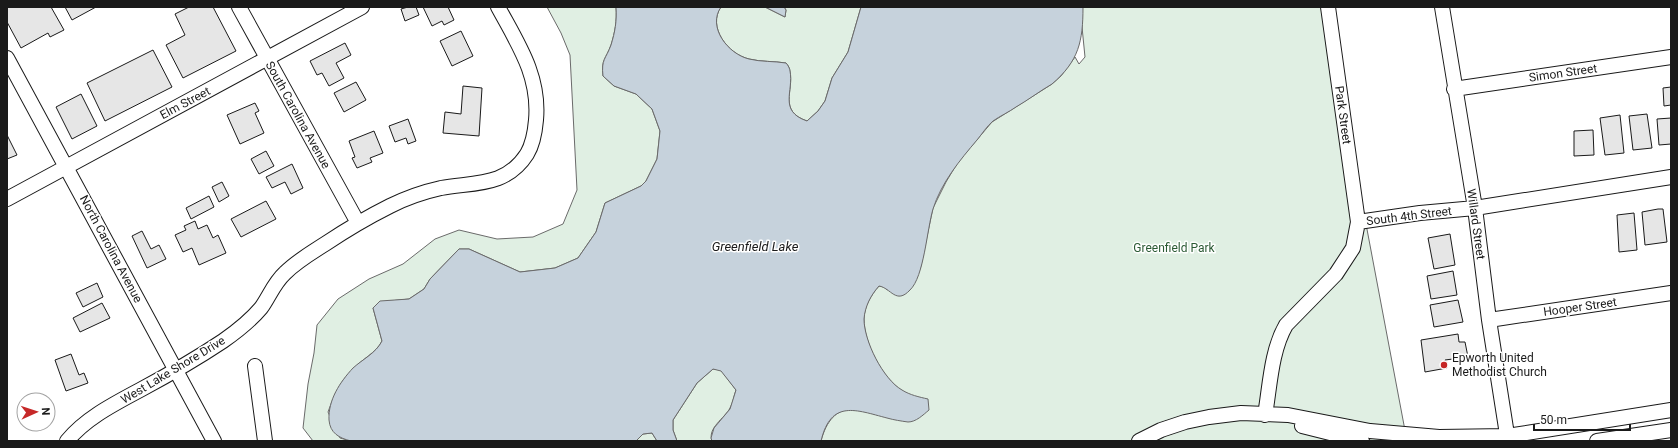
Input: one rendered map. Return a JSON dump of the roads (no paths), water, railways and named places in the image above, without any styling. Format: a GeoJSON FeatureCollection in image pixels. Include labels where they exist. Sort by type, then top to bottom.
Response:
{"type":"FeatureCollection","features":[{"type":"Feature","properties":{"kind":"street","name":"South Carolina Avenue"},"geometry":{"type":"LineString","coordinates":[[239,7],[358,223]]}},
{"type":"Feature","properties":{"kind":"street","name":"Elm Street"},"geometry":{"type":"LineString","coordinates":[[7,199],[362,7]]}},
{"type":"Feature","properties":{"kind":"street","name":"West Lake Shore Drive"},"geometry":{"type":"LineString","coordinates":[[67,441],[81,426],[106,409],[176,370],[241,328],[262,307],[275,284],[291,267],[358,223],[403,200],[428,191],[455,186],[479,184],[493,180],[507,174],[522,161],[528,152],[535,130],[537,104],[536,91],[528,65],[498,7]]}},
{"type":"Feature","properties":{"kind":"street","name":"Park Street"},"geometry":{"type":"LineString","coordinates":[[1328,7],[1358,222]]}},
{"type":"Feature","properties":{"kind":"street","name":"Willard Street"},"geometry":{"type":"LineString","coordinates":[[1442,7],[1454,89],[1475,208],[1489,320],[1507,438]]}},
{"type":"Feature","properties":{"kind":"street","name":"Simon Street"},"geometry":{"type":"LineString","coordinates":[[1454,89],[1671,57]]}},
{"type":"Feature","properties":{"kind":"street","name":"North Carolina Avenue"},"geometry":{"type":"LineString","coordinates":[[7,58],[214,441]]}},
{"type":"Feature","properties":{"kind":"street","name":"South 4th Street"},"geometry":{"type":"LineString","coordinates":[[1265,415],[1279,340],[1286,325],[1336,274],[1353,248],[1358,222],[1420,213],[1475,208],[1671,177]]}},
{"type":"Feature","properties":{"kind":"street","name":"Hooper Street"},"geometry":{"type":"LineString","coordinates":[[1489,320],[1671,293]]}},
{"type":"Feature","properties":{"kind":"street"},"geometry":{"type":"LineString","coordinates":[[255,366],[265,441]]}},
{"type":"Feature","properties":{"kind":"street"},"geometry":{"type":"LineString","coordinates":[[1139,441],[1161,430],[1185,422],[1242,413],[1288,415],[1370,431],[1396,434],[1439,437],[1507,438],[1671,410]]}},
{"type":"Feature","properties":{"kind":"street"},"geometry":{"type":"LineString","coordinates":[[1265,415],[1362,441]]}},
{"type":"Feature","properties":{"kind":"street"},"geometry":{"type":"LineString","coordinates":[[1597,441],[1671,430]]}},
{"type":"Feature","properties":{"kind":"water","name":"Greenfield Lake"},"geometry":{"type":"Polygon","coordinates":[[[616,7],[721,7],[717,15],[718,31],[727,46],[734,52],[749,59],[786,63],[790,69],[791,78],[789,100],[790,106],[798,117],[807,121],[818,111],[825,101],[832,78],[848,52],[861,7],[1083,7],[1082,30],[1078,50],[1068,67],[1052,84],[991,123],[946,181],[936,199],[922,264],[915,284],[910,290],[901,296],[897,296],[879,286],[873,293],[867,305],[864,319],[867,338],[882,369],[895,385],[902,390],[911,395],[928,399],[929,410],[917,420],[908,422],[865,412],[846,411],[838,413],[831,419],[825,428],[821,441],[712,441],[711,438],[714,428],[730,409],[736,390],[721,371],[713,369],[697,383],[673,420],[673,430],[677,441],[657,441],[652,433],[643,434],[636,441],[351,441],[333,432],[329,420],[330,405],[339,385],[348,373],[373,352],[382,341],[373,308],[380,301],[409,299],[424,289],[430,279],[459,249],[469,249],[520,272],[555,268],[578,258],[596,232],[605,203],[641,186],[646,181],[657,159],[660,131],[652,109],[636,94],[614,86],[603,76],[603,62],[611,45],[615,31],[616,7]]]}},
{"type":"Feature","properties":{"kind":"water"},"geometry":{"type":"Polygon","coordinates":[[[765,7],[784,7],[786,10],[785,17],[765,7]]]}},
{"type":"Feature","properties":{"kind":"place","name":"Epworth United Methodist Church"},"geometry":{"type":"Point","coordinates":[1444,365]}},
{"type":"Feature","properties":{"kind":"park label","name":"Greenfield Park"},"geometry":{"type":"Point","coordinates":[1174,248]}}]}
